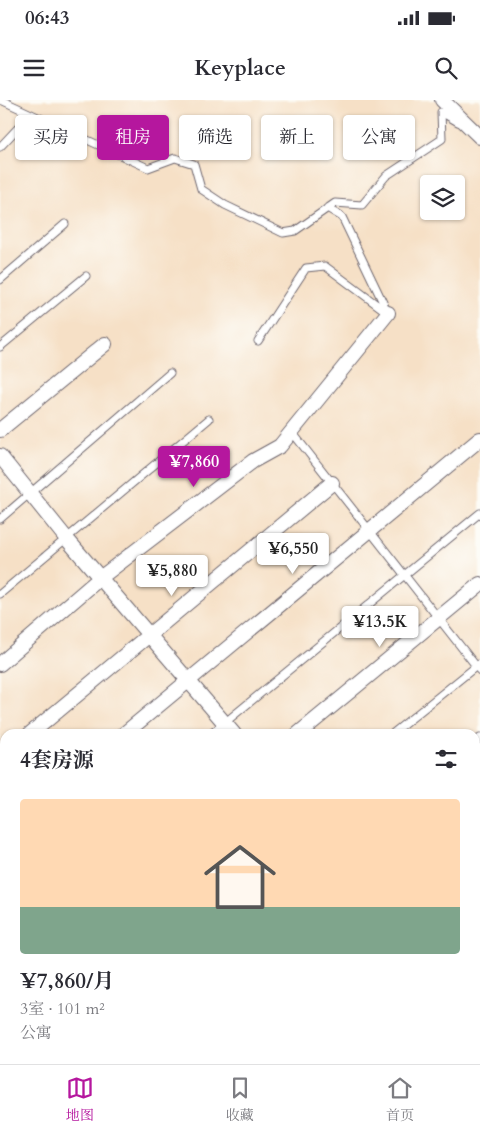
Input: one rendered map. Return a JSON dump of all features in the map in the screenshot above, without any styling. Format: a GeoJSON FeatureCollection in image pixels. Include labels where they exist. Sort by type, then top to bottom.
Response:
{"type":"FeatureCollection","features":[{"type":"Feature","properties":{"kind":"street"},"geometry":{"type":"LineString","coordinates":[[442,100],[478,132]]}},
{"type":"Feature","properties":{"kind":"street"},"geometry":{"type":"LineString","coordinates":[[0,664],[100,578],[253,461],[280,446],[388,313]]}},
{"type":"Feature","properties":{"kind":"street"},"geometry":{"type":"LineString","coordinates":[[0,430],[105,344]]}},
{"type":"Feature","properties":{"kind":"street"},"geometry":{"type":"LineString","coordinates":[[130,729],[480,438]]}},
{"type":"Feature","properties":{"kind":"street"},"geometry":{"type":"LineString","coordinates":[[0,456],[29,494],[229,729]]}},
{"type":"Feature","properties":{"kind":"street"},"geometry":{"type":"LineString","coordinates":[[36,729],[332,483]]}},
{"type":"Feature","properties":{"kind":"street"},"geometry":{"type":"LineString","coordinates":[[304,729],[480,584]]}},
{"type":"Feature","properties":{"kind":"lane"},"geometry":{"type":"LineString","coordinates":[[1,100],[148,168],[175,158],[194,164],[201,189],[225,205],[283,232],[295,231],[335,203],[362,205],[386,176],[442,138],[441,112],[478,132]]}},
{"type":"Feature","properties":{"kind":"lane"},"geometry":{"type":"LineString","coordinates":[[0,147],[31,114]]}},
{"type":"Feature","properties":{"kind":"lane"},"geometry":{"type":"LineString","coordinates":[[327,208],[342,217],[388,313]]}},
{"type":"Feature","properties":{"kind":"lane"},"geometry":{"type":"LineString","coordinates":[[0,280],[65,224]]}},
{"type":"Feature","properties":{"kind":"lane"},"geometry":{"type":"LineString","coordinates":[[258,341],[306,268],[326,266],[388,313]]}},
{"type":"Feature","properties":{"kind":"lane"},"geometry":{"type":"LineString","coordinates":[[0,347],[86,276]]}},
{"type":"Feature","properties":{"kind":"lane"},"geometry":{"type":"LineString","coordinates":[[0,518],[170,373]]}},
{"type":"Feature","properties":{"kind":"lane"},"geometry":{"type":"LineString","coordinates":[[0,594],[209,419]]}},
{"type":"Feature","properties":{"kind":"lane"},"geometry":{"type":"LineString","coordinates":[[292,432],[479,667],[398,729]]}},
{"type":"Feature","properties":{"kind":"lane"},"geometry":{"type":"LineString","coordinates":[[217,729],[480,513]]}}]}
